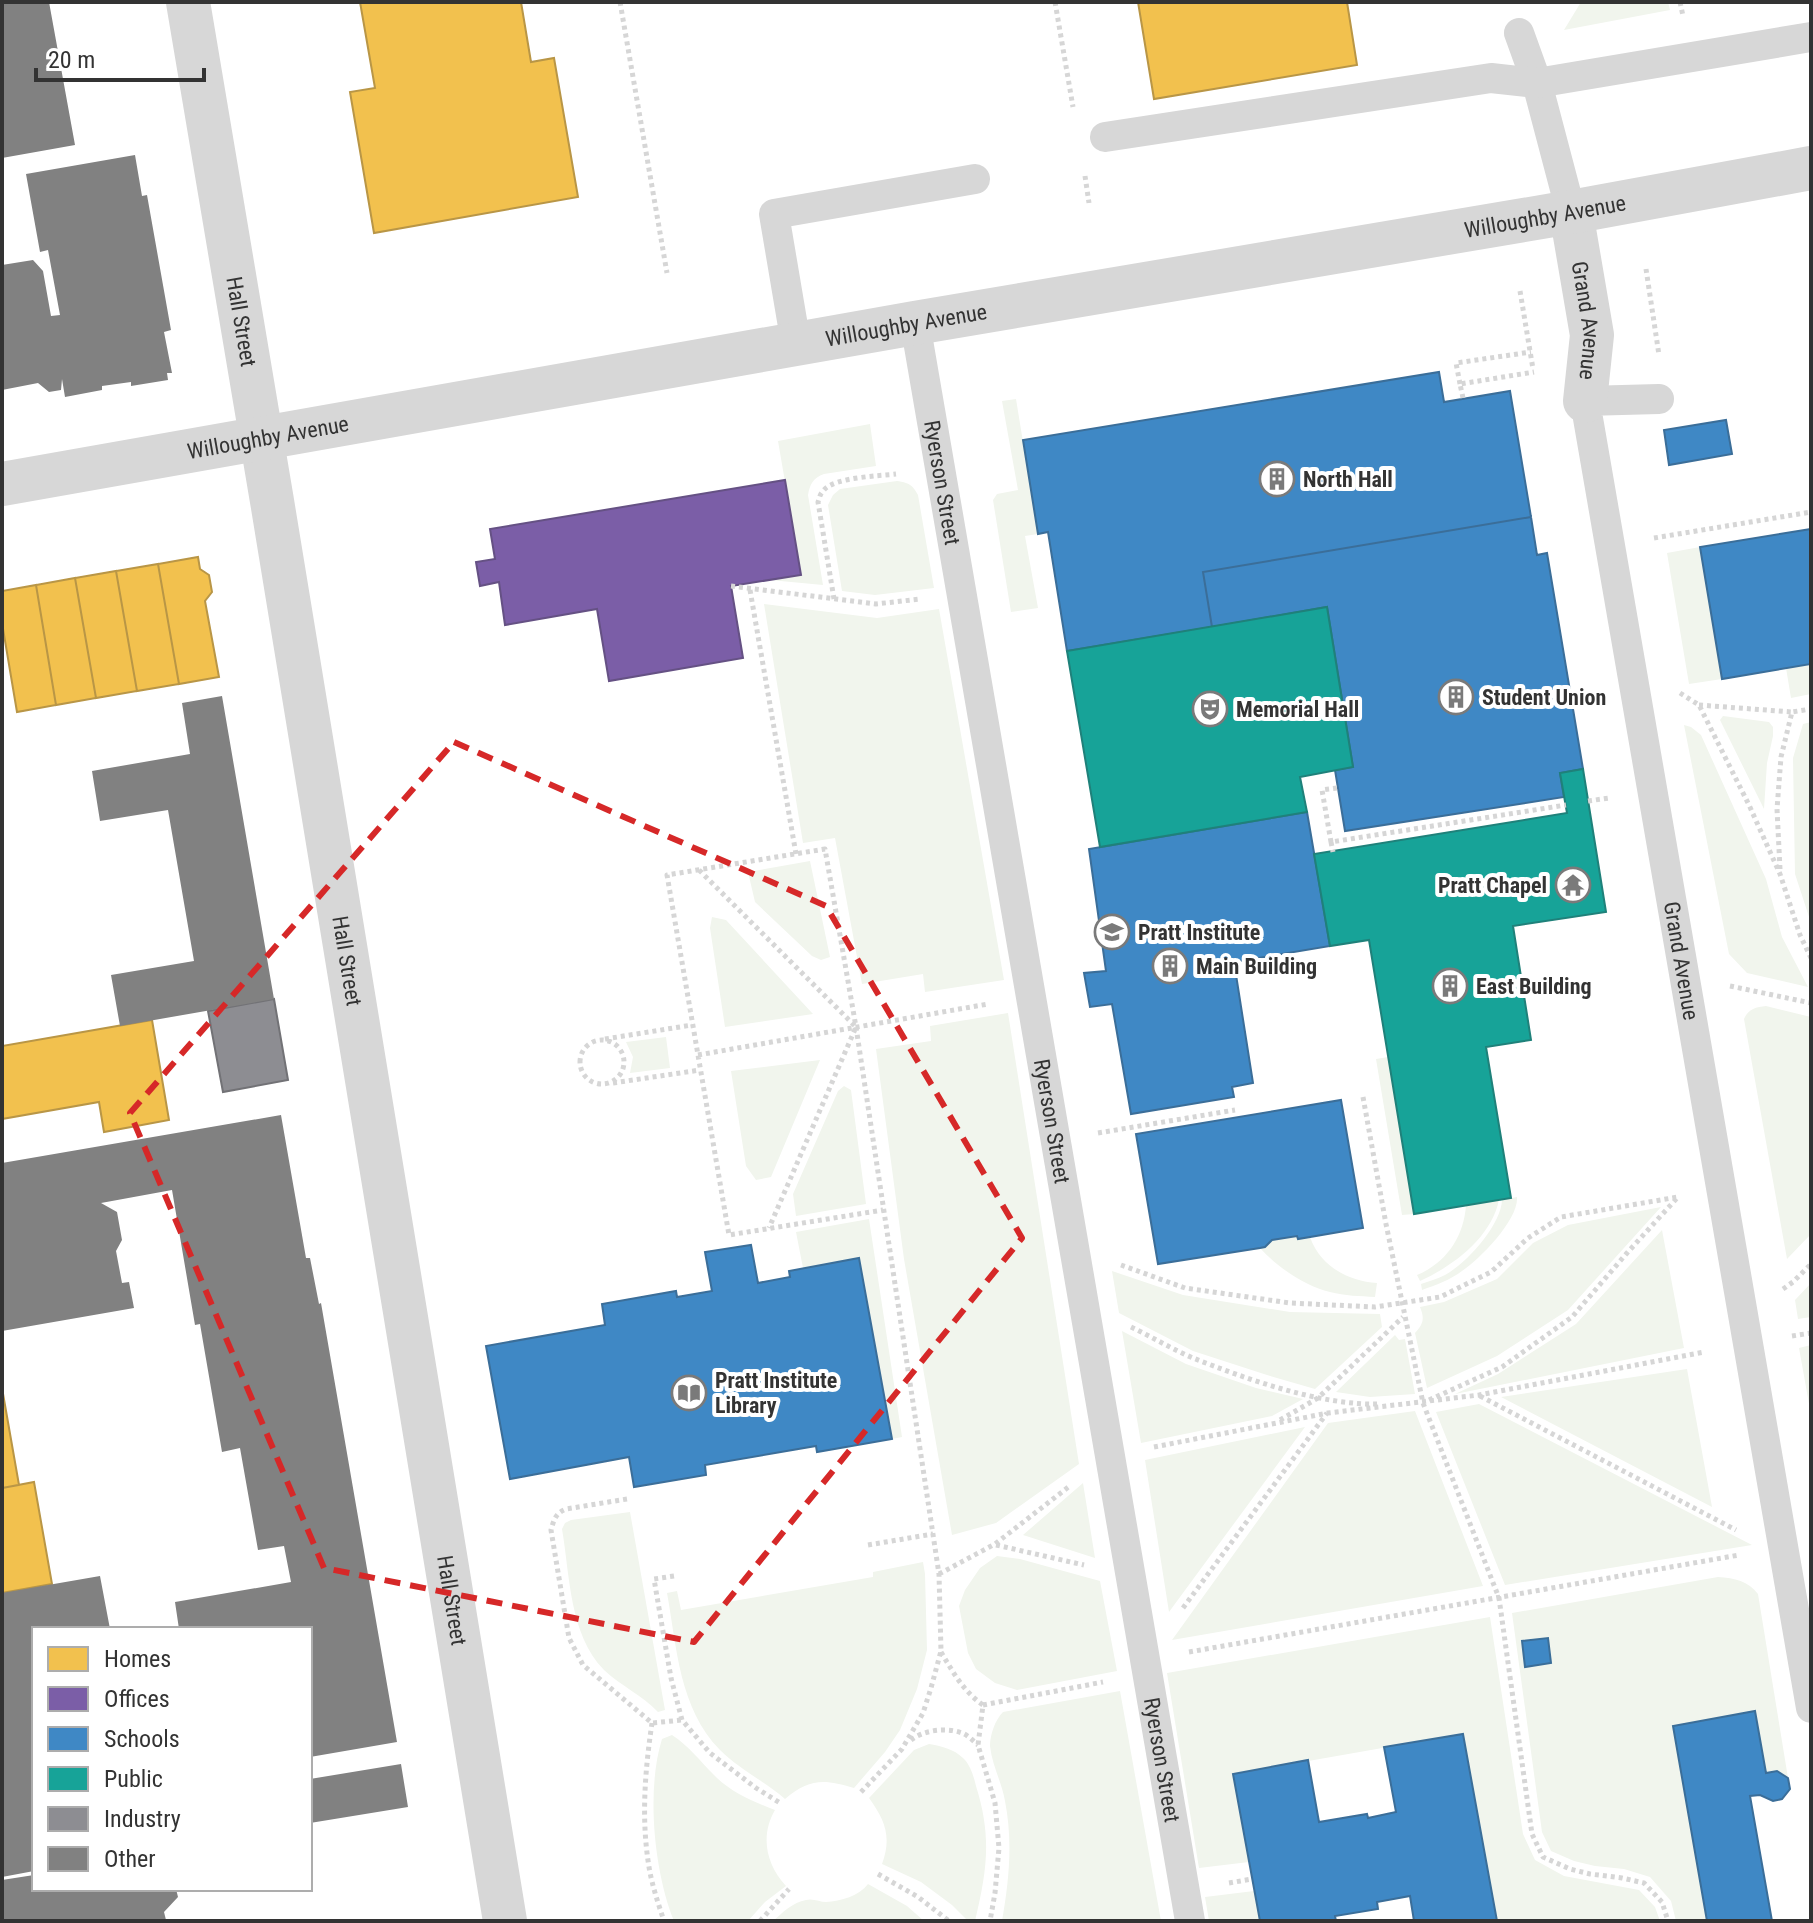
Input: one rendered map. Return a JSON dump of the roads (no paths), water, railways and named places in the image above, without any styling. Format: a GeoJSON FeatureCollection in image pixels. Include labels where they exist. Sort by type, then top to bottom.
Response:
{"type":"FeatureCollection","features":[{"type":"Feature","properties":{"kind":"street","name":"Hall Street"},"geometry":{"type":"LineString","coordinates":[[188,2],[505,1921]]}},
{"type":"Feature","properties":{"kind":"street","name":"Willoughby Avenue"},"geometry":{"type":"LineString","coordinates":[[2,484],[1811,168]]}},
{"type":"Feature","properties":{"kind":"street","name":"Grand Avenue"},"geometry":{"type":"LineString","coordinates":[[1571,212],[1592,335],[1585,401]]}},
{"type":"Feature","properties":{"kind":"lane"},"geometry":{"type":"LineString","coordinates":[[1519,33],[1537,83],[1571,212]]}},
{"type":"Feature","properties":{"kind":"lane"},"geometry":{"type":"LineString","coordinates":[[1105,137],[1491,78],[1537,83],[1811,37]]}},
{"type":"Feature","properties":{"kind":"lane"},"geometry":{"type":"LineString","coordinates":[[796,344],[774,214],[975,179]]}},
{"type":"Feature","properties":{"kind":"lane","name":"Ryerson Street"},"geometry":{"type":"LineString","coordinates":[[915,323],[1190,1921]]}},
{"type":"Feature","properties":{"kind":"lane"},"geometry":{"type":"LineString","coordinates":[[1585,401],[1659,399]]}},
{"type":"Feature","properties":{"kind":"lane","name":"Grand Avenue"},"geometry":{"type":"LineString","coordinates":[[1585,401],[1811,1708]]}},
{"type":"Feature","properties":{"kind":"place","name":"North Hall"},"geometry":{"type":"Point","coordinates":[1277,479]}},
{"type":"Feature","properties":{"kind":"place","name":"Student Union"},"geometry":{"type":"Point","coordinates":[1456,697]}},
{"type":"Feature","properties":{"kind":"place","name":"Memorial Hall"},"geometry":{"type":"Point","coordinates":[1210,709]}},
{"type":"Feature","properties":{"kind":"place","name":"Pratt Chapel"},"geometry":{"type":"Point","coordinates":[1573,885]}},
{"type":"Feature","properties":{"kind":"place","name":"Pratt Institute"},"geometry":{"type":"Point","coordinates":[1112,932]}},
{"type":"Feature","properties":{"kind":"place","name":"Main Building"},"geometry":{"type":"Point","coordinates":[1170,966]}},
{"type":"Feature","properties":{"kind":"place","name":"East Building"},"geometry":{"type":"Point","coordinates":[1450,986]}},
{"type":"Feature","properties":{"kind":"place","name":"Pratt Institute Library"},"geometry":{"type":"Point","coordinates":[689,1393]}}]}
